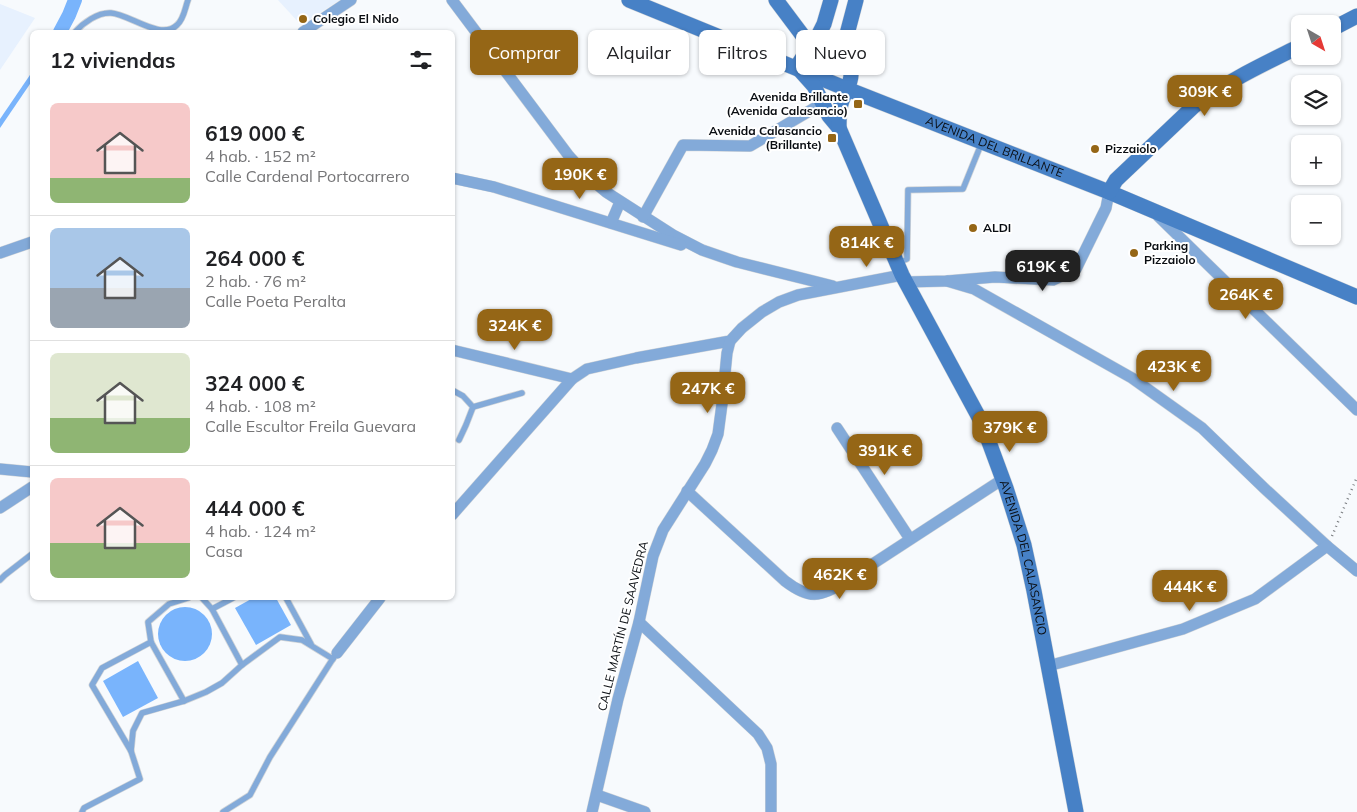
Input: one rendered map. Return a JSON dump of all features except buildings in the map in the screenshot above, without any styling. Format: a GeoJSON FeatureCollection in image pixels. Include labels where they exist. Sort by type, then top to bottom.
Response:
{"type":"FeatureCollection","features":[{"type":"Feature","properties":{"kind":"street"},"geometry":{"type":"LineString","coordinates":[[309,30],[351,0]]}},
{"type":"Feature","properties":{"kind":"street"},"geometry":{"type":"LineString","coordinates":[[452,0],[569,156],[587,176],[620,202],[672,235],[702,250]]}},
{"type":"Feature","properties":{"kind":"street","name":"AVENIDA DEL BRILLANTE"},"geometry":{"type":"LineString","coordinates":[[629,0],[796,67]]}},
{"type":"Feature","properties":{"kind":"street"},"geometry":{"type":"LineString","coordinates":[[776,0],[798,30]]}},
{"type":"Feature","properties":{"kind":"street"},"geometry":{"type":"LineString","coordinates":[[821,30],[831,0]]}},
{"type":"Feature","properties":{"kind":"street"},"geometry":{"type":"LineString","coordinates":[[848,30],[856,0]]}},
{"type":"Feature","properties":{"kind":"street"},"geometry":{"type":"LineString","coordinates":[[1341,24],[1357,16]]}},
{"type":"Feature","properties":{"kind":"street"},"geometry":{"type":"LineString","coordinates":[[947,281],[995,277],[1053,280],[1076,269],[1106,208],[1109,192],[1116,180],[1194,106],[1236,79],[1291,51]]}},
{"type":"Feature","properties":{"kind":"street","name":"AVENIDA DEL CALASANCIO"},"geometry":{"type":"LineString","coordinates":[[804,75],[814,86],[822,103],[839,128],[902,273],[982,423],[1003,479],[1024,545],[1076,812]]}},
{"type":"Feature","properties":{"kind":"street","name":"AVENIDA DEL BRILLANTE"},"geometry":{"type":"LineString","coordinates":[[815,75],[1109,192],[1357,297]]}},
{"type":"Feature","properties":{"kind":"street","name":"AVENIDA DEL CALASANCIO"},"geometry":{"type":"LineString","coordinates":[[839,128],[841,103],[852,75]]}},
{"type":"Feature","properties":{"kind":"street"},"geometry":{"type":"LineString","coordinates":[[643,216],[683,146],[750,146],[822,103]]}},
{"type":"Feature","properties":{"kind":"street"},"geometry":{"type":"LineString","coordinates":[[455,179],[494,187],[737,262],[837,287]]}},
{"type":"Feature","properties":{"kind":"street"},"geometry":{"type":"LineString","coordinates":[[611,223],[620,202]]}},
{"type":"Feature","properties":{"kind":"street"},"geometry":{"type":"LineString","coordinates":[[1154,211],[1357,410]]}},
{"type":"Feature","properties":{"kind":"street"},"geometry":{"type":"LineString","coordinates":[[0,253],[30,243]]}},
{"type":"Feature","properties":{"kind":"street"},"geometry":{"type":"LineString","coordinates":[[455,512],[572,379],[586,369],[636,358],[730,342],[755,317],[779,302],[798,295],[902,273],[947,281],[974,290],[1132,378],[1202,428],[1264,488],[1357,570]]}},
{"type":"Feature","properties":{"kind":"street","name":"CALLE MARTÍN DE SAAVEDRA"},"geometry":{"type":"LineString","coordinates":[[592,812],[618,699],[639,622],[653,556],[663,530],[705,464],[718,434],[727,353],[730,342]]}},
{"type":"Feature","properties":{"kind":"street"},"geometry":{"type":"LineString","coordinates":[[455,351],[572,379]]}},
{"type":"Feature","properties":{"kind":"street"},"geometry":{"type":"LineString","coordinates":[[838,428],[910,539]]}},
{"type":"Feature","properties":{"kind":"street"},"geometry":{"type":"LineString","coordinates":[[0,469],[30,472]]}},
{"type":"Feature","properties":{"kind":"street"},"geometry":{"type":"LineString","coordinates":[[687,491],[785,581],[806,593],[818,594],[827,592],[845,582],[1003,479]]}},
{"type":"Feature","properties":{"kind":"street"},"geometry":{"type":"LineString","coordinates":[[0,508],[30,488]]}},
{"type":"Feature","properties":{"kind":"street"},"geometry":{"type":"LineString","coordinates":[[1048,666],[1183,629],[1256,599],[1328,546]]}},
{"type":"Feature","properties":{"kind":"street"},"geometry":{"type":"LineString","coordinates":[[335,656],[378,600]]}},
{"type":"Feature","properties":{"kind":"street"},"geometry":{"type":"LineString","coordinates":[[639,622],[758,734],[767,748],[771,764],[771,812]]}},
{"type":"Feature","properties":{"kind":"street"},"geometry":{"type":"LineString","coordinates":[[597,794],[645,812]]}},
{"type":"Feature","properties":{"kind":"lane"},"geometry":{"type":"LineString","coordinates":[[78,30],[93,18],[104,13],[114,13],[155,29],[167,30],[176,26],[181,19],[188,0]]}},
{"type":"Feature","properties":{"kind":"lane"},"geometry":{"type":"LineString","coordinates":[[902,273],[907,259],[908,190],[962,189],[982,142]]}},
{"type":"Feature","properties":{"kind":"lane"},"geometry":{"type":"LineString","coordinates":[[455,392],[463,396],[473,406]]}},
{"type":"Feature","properties":{"kind":"lane"},"geometry":{"type":"LineString","coordinates":[[473,406],[522,393]]}},
{"type":"Feature","properties":{"kind":"lane"},"geometry":{"type":"LineString","coordinates":[[459,440],[473,406]]}},
{"type":"Feature","properties":{"kind":"lane"},"geometry":{"type":"LineString","coordinates":[[0,580],[30,556]]}},
{"type":"Feature","properties":{"kind":"lane"},"geometry":{"type":"LineString","coordinates":[[182,600],[169,604],[148,622],[151,642],[184,700]]}},
{"type":"Feature","properties":{"kind":"lane"},"geometry":{"type":"LineString","coordinates":[[204,600],[212,609],[242,665]]}},
{"type":"Feature","properties":{"kind":"lane"},"geometry":{"type":"LineString","coordinates":[[212,609],[228,600]]}},
{"type":"Feature","properties":{"kind":"lane"},"geometry":{"type":"LineString","coordinates":[[287,600],[312,646]]}},
{"type":"Feature","properties":{"kind":"lane"},"geometry":{"type":"LineString","coordinates":[[131,751],[133,731],[142,713],[206,692],[222,683],[242,665],[280,637],[302,640],[335,656],[270,758],[250,794],[222,812]]}},
{"type":"Feature","properties":{"kind":"lane"},"geometry":{"type":"LineString","coordinates":[[82,812],[84,808],[140,779],[131,751],[92,685],[102,668],[151,642]]}},
{"type":"Feature","properties":{"kind":"path"},"geometry":{"type":"LineString","coordinates":[[1328,546],[1357,477]]}},
{"type":"Feature","properties":{"kind":"shaded area","name":"Colegio El Nido"},"geometry":{"type":"Polygon","coordinates":[[[278,0],[340,0],[301,25],[278,0]]]}},
{"type":"Feature","properties":{"kind":"shaded area"},"geometry":{"type":"Polygon","coordinates":[[[0,4],[35,18],[0,70],[0,4]]]}},
{"type":"Feature","properties":{"kind":"water"},"geometry":{"type":"Polygon","coordinates":[[[73,0],[80,0],[73,17],[67,14],[73,0]]]}},
{"type":"Feature","properties":{"kind":"water"},"geometry":{"type":"Polygon","coordinates":[[[30,75],[30,84],[0,128],[0,119],[30,75]]]}},
{"type":"Feature","properties":{"kind":"water"},"geometry":{"type":"Polygon","coordinates":[[[249,600],[277,600],[291,625],[256,645],[235,608],[249,600]]]}},
{"type":"Feature","properties":{"kind":"water"},"geometry":{"type":"Polygon","coordinates":[[[185,607],[195,609],[204,615],[210,624],[212,634],[210,644],[204,653],[195,659],[185,661],[175,659],[166,653],[160,644],[158,634],[160,624],[166,615],[175,609],[185,607]]]}},
{"type":"Feature","properties":{"kind":"water"},"geometry":{"type":"Polygon","coordinates":[[[138,661],[158,698],[123,717],[103,681],[138,661]]]}},
{"type":"Feature","properties":{"kind":"waterway"},"geometry":{"type":"LineString","coordinates":[[61,30],[75,0]]}},
{"type":"Feature","properties":{"kind":"place","name":"Colegio El Nido"},"geometry":{"type":"Point","coordinates":[303,19]}},
{"type":"Feature","properties":{"kind":"place","name":"Avenida Brillante (Avenida Calasancio)"},"geometry":{"type":"Point","coordinates":[858,104]}},
{"type":"Feature","properties":{"kind":"place","name":"Avenida Calasancio (Brillante)"},"geometry":{"type":"Point","coordinates":[832,138]}},
{"type":"Feature","properties":{"kind":"place","name":"Pizzaiolo"},"geometry":{"type":"Point","coordinates":[1095,149]}},
{"type":"Feature","properties":{"kind":"place","name":"ALDI"},"geometry":{"type":"Point","coordinates":[973,228]}},
{"type":"Feature","properties":{"kind":"place","name":"Parking Pizzaiolo"},"geometry":{"type":"Point","coordinates":[1134,253]}}]}
